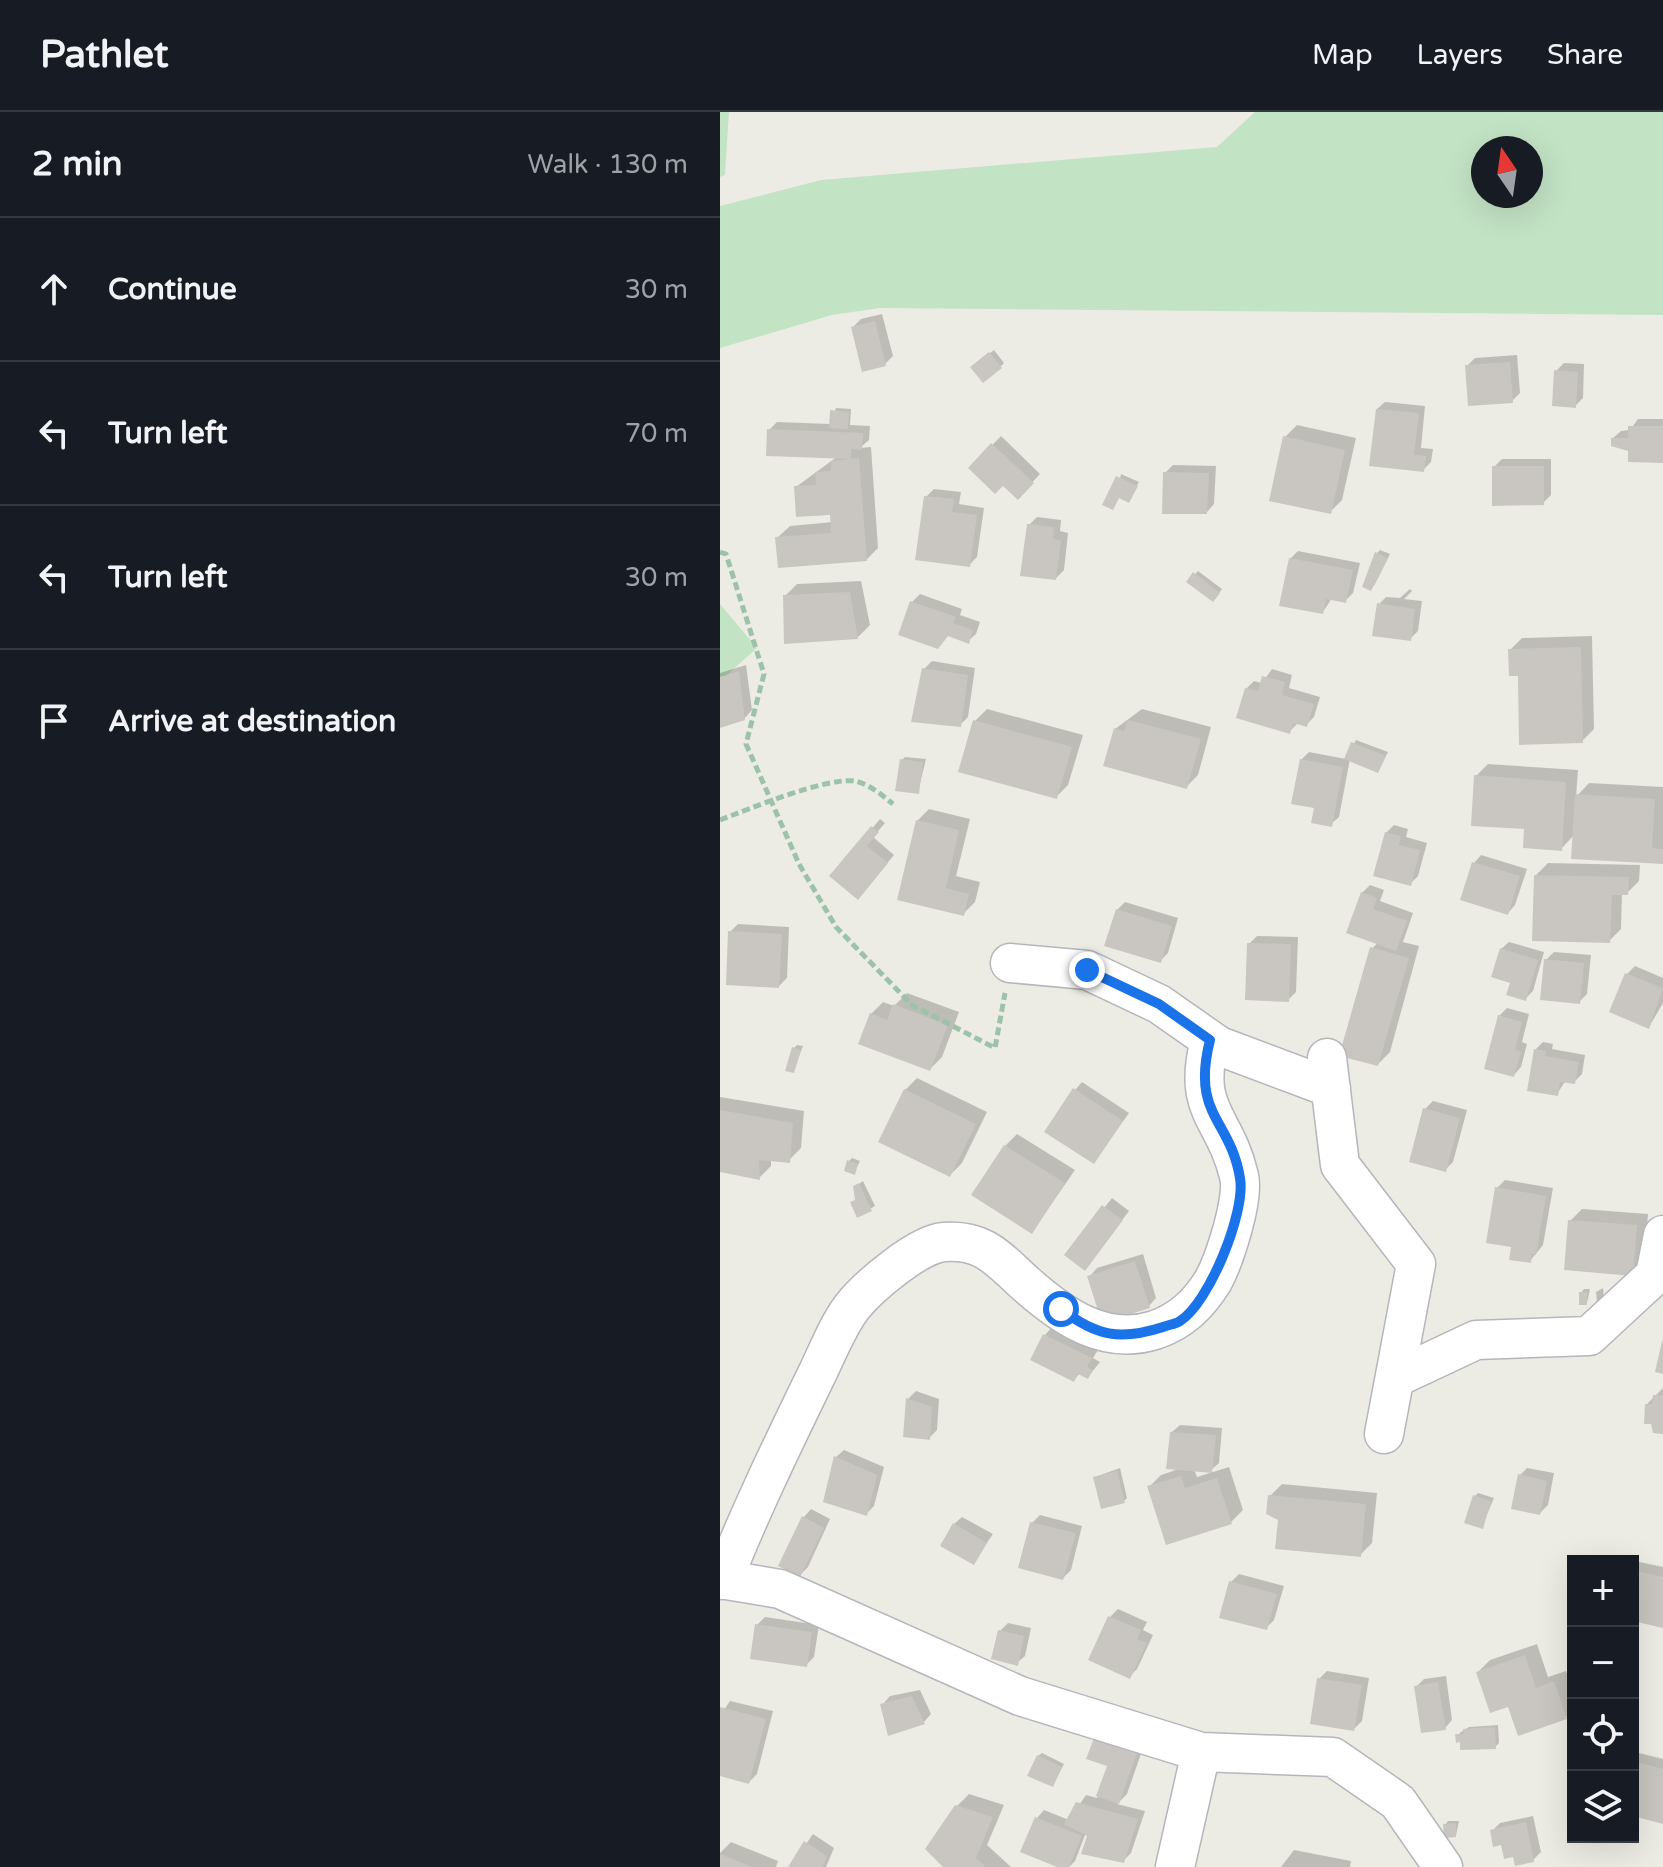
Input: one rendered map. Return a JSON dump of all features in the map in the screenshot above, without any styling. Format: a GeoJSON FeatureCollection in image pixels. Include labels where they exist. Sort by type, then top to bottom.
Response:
{"type":"FeatureCollection","features":[{"type":"Feature","properties":{"kind":"street"},"geometry":{"type":"LineString","coordinates":[[1010,963],[1087,970],[1159,1004],[1210,1040],[1329,1073],[1340,1165],[1416,1264],[1384,1434]]}},
{"type":"Feature","properties":{"kind":"street"},"geometry":{"type":"LineString","coordinates":[[1210,1040],[1204,1064],[1204,1094],[1240,1179],[1240,1198],[1213,1280],[1181,1321],[1144,1333],[1103,1334],[1081,1324],[1028,1286],[993,1251],[943,1242],[921,1250],[852,1308],[754,1501],[722,1580],[780,1589],[1020,1696],[1201,1752],[1333,1757],[1398,1802],[1443,1867]]}},
{"type":"Feature","properties":{"kind":"street"},"geometry":{"type":"LineString","coordinates":[[1395,1378],[1476,1340],[1589,1336],[1655,1275],[1663,1235]]}},
{"type":"Feature","properties":{"kind":"street"},"geometry":{"type":"LineString","coordinates":[[1175,1867],[1201,1752]]}},
{"type":"Feature","properties":{"kind":"path"},"geometry":{"type":"LineString","coordinates":[[720,552],[726,554],[764,674],[746,744],[799,864],[836,927],[912,1005],[995,1048],[1010,963]]}},
{"type":"Feature","properties":{"kind":"path"},"geometry":{"type":"LineString","coordinates":[[720,820],[769,802],[854,781],[874,790],[893,804]]}},
{"type":"Feature","properties":{"kind":"green space"},"geometry":{"type":"Polygon","coordinates":[[[720,112],[729,112],[725,175],[720,177],[720,112]]]}},
{"type":"Feature","properties":{"kind":"green space"},"geometry":{"type":"Polygon","coordinates":[[[1255,112],[1663,112],[1663,315],[880,308],[832,315],[720,348],[720,206],[821,180],[1217,147],[1255,112]]]}},
{"type":"Feature","properties":{"kind":"green space"},"geometry":{"type":"Polygon","coordinates":[[[720,604],[757,648],[720,681],[720,604]]]}},
{"type":"Feature","properties":{"kind":"building"},"geometry":{"type":"Polygon","coordinates":[[[875,321],[886,366],[862,372],[851,327],[875,321]]]}},
{"type":"Feature","properties":{"kind":"building"},"geometry":{"type":"Polygon","coordinates":[[[989,352],[1002,368],[983,383],[970,367],[989,352]]]}},
{"type":"Feature","properties":{"kind":"building"},"geometry":{"type":"Polygon","coordinates":[[[1510,362],[1513,403],[1468,406],[1465,365],[1510,362]]]}},
{"type":"Feature","properties":{"kind":"building"},"geometry":{"type":"Polygon","coordinates":[[[1554,370],[1578,372],[1576,408],[1552,406],[1554,370]]]}},
{"type":"Feature","properties":{"kind":"building"},"geometry":{"type":"Polygon","coordinates":[[[1376,409],[1419,413],[1414,455],[1426,456],[1424,472],[1369,466],[1376,409]]]}},
{"type":"Feature","properties":{"kind":"building"},"geometry":{"type":"Polygon","coordinates":[[[830,410],[849,412],[848,429],[829,428],[830,410]]]}},
{"type":"Feature","properties":{"kind":"building"},"geometry":{"type":"Polygon","coordinates":[[[1628,426],[1663,426],[1663,463],[1628,462],[1628,451],[1611,446],[1611,438],[1628,438],[1628,426]]]}},
{"type":"Feature","properties":{"kind":"building"},"geometry":{"type":"Polygon","coordinates":[[[767,429],[863,433],[862,450],[851,449],[851,459],[766,456],[767,429]]]}},
{"type":"Feature","properties":{"kind":"building"},"geometry":{"type":"Polygon","coordinates":[[[1283,436],[1345,450],[1331,514],[1269,501],[1283,436]]]}},
{"type":"Feature","properties":{"kind":"building"},"geometry":{"type":"Polygon","coordinates":[[[991,443],[1034,483],[1018,500],[1003,486],[995,494],[968,468],[991,443]]]}},
{"type":"Feature","properties":{"kind":"building"},"geometry":{"type":"Polygon","coordinates":[[[859,458],[867,561],[778,568],[775,537],[831,533],[830,515],[796,517],[794,486],[816,485],[815,472],[831,471],[831,461],[859,458]]]}},
{"type":"Feature","properties":{"kind":"building"},"geometry":{"type":"Polygon","coordinates":[[[1492,466],[1544,466],[1544,505],[1492,506],[1492,466]]]}},
{"type":"Feature","properties":{"kind":"building"},"geometry":{"type":"Polygon","coordinates":[[[1163,472],[1209,473],[1207,514],[1162,514],[1163,472]]]}},
{"type":"Feature","properties":{"kind":"building"},"geometry":{"type":"Polygon","coordinates":[[[1116,476],[1138,486],[1129,503],[1119,498],[1113,510],[1102,505],[1116,476]]]}},
{"type":"Feature","properties":{"kind":"building"},"geometry":{"type":"Polygon","coordinates":[[[924,496],[954,499],[952,512],[977,515],[970,567],[915,560],[924,496]]]}},
{"type":"Feature","properties":{"kind":"building"},"geometry":{"type":"Polygon","coordinates":[[[1027,524],[1054,527],[1053,539],[1061,540],[1056,580],[1020,576],[1027,524]]]}},
{"type":"Feature","properties":{"kind":"building"},"geometry":{"type":"Polygon","coordinates":[[[1375,552],[1388,558],[1371,591],[1362,587],[1375,552]]]}},
{"type":"Feature","properties":{"kind":"building"},"geometry":{"type":"Polygon","coordinates":[[[1289,558],[1353,570],[1346,603],[1326,599],[1323,614],[1279,606],[1289,558]]]}},
{"type":"Feature","properties":{"kind":"building"},"geometry":{"type":"Polygon","coordinates":[[[1193,572],[1220,593],[1213,602],[1186,582],[1193,572]]]}},
{"type":"Feature","properties":{"kind":"building"},"geometry":{"type":"Polygon","coordinates":[[[850,592],[858,639],[784,644],[783,595],[850,592]]]}},
{"type":"Feature","properties":{"kind":"building"},"geometry":{"type":"Polygon","coordinates":[[[910,601],[956,617],[953,623],[973,630],[969,644],[948,636],[938,649],[898,635],[910,601]]]}},
{"type":"Feature","properties":{"kind":"building"},"geometry":{"type":"Polygon","coordinates":[[[1377,603],[1415,609],[1411,641],[1372,636],[1377,603]]]}},
{"type":"Feature","properties":{"kind":"building"},"geometry":{"type":"Polygon","coordinates":[[[1581,647],[1583,743],[1519,745],[1518,676],[1509,676],[1508,649],[1581,647]]]}},
{"type":"Feature","properties":{"kind":"building"},"geometry":{"type":"Polygon","coordinates":[[[922,668],[968,675],[961,727],[911,722],[922,668]]]}},
{"type":"Feature","properties":{"kind":"building"},"geometry":{"type":"Polygon","coordinates":[[[739,671],[745,720],[720,728],[720,677],[739,671]]]}},
{"type":"Feature","properties":{"kind":"building"},"geometry":{"type":"Polygon","coordinates":[[[1262,676],[1285,682],[1282,695],[1314,704],[1307,727],[1293,723],[1290,734],[1236,718],[1245,688],[1258,691],[1262,676]]]}},
{"type":"Feature","properties":{"kind":"building"},"geometry":{"type":"Polygon","coordinates":[[[973,720],[1072,747],[1057,799],[958,772],[973,720]]]}},
{"type":"Feature","properties":{"kind":"building"},"geometry":{"type":"Polygon","coordinates":[[[1128,720],[1201,739],[1187,789],[1103,766],[1114,728],[1124,731],[1128,720]]]}},
{"type":"Feature","properties":{"kind":"building"},"geometry":{"type":"Polygon","coordinates":[[[1351,742],[1386,756],[1378,773],[1344,759],[1351,742]]]}},
{"type":"Feature","properties":{"kind":"building"},"geometry":{"type":"Polygon","coordinates":[[[900,759],[923,762],[919,794],[895,791],[900,759]]]}},
{"type":"Feature","properties":{"kind":"building"},"geometry":{"type":"Polygon","coordinates":[[[1300,759],[1343,767],[1332,827],[1311,823],[1314,808],[1291,804],[1300,759]]]}},
{"type":"Feature","properties":{"kind":"building"},"geometry":{"type":"Polygon","coordinates":[[[1474,775],[1566,782],[1562,851],[1523,848],[1524,829],[1471,826],[1474,775]]]}},
{"type":"Feature","properties":{"kind":"building"},"geometry":{"type":"Polygon","coordinates":[[[1575,794],[1655,799],[1652,848],[1663,849],[1663,864],[1571,859],[1575,794]]]}},
{"type":"Feature","properties":{"kind":"building"},"geometry":{"type":"Polygon","coordinates":[[[916,820],[959,830],[946,888],[969,894],[964,916],[897,900],[916,820]]]}},
{"type":"Feature","properties":{"kind":"building"},"geometry":{"type":"Polygon","coordinates":[[[871,826],[879,832],[867,846],[888,863],[858,900],[829,876],[871,826]]]}},
{"type":"Feature","properties":{"kind":"building"},"geometry":{"type":"Polygon","coordinates":[[[1385,832],[1401,836],[1399,845],[1420,850],[1411,886],[1373,876],[1385,832]]]}},
{"type":"Feature","properties":{"kind":"building"},"geometry":{"type":"Polygon","coordinates":[[[1472,862],[1520,876],[1508,915],[1460,900],[1472,862]]]}},
{"type":"Feature","properties":{"kind":"building"},"geometry":{"type":"Polygon","coordinates":[[[1534,875],[1629,877],[1628,895],[1612,895],[1610,943],[1532,941],[1534,875]]]}},
{"type":"Feature","properties":{"kind":"building"},"geometry":{"type":"Polygon","coordinates":[[[1361,892],[1377,898],[1373,909],[1407,921],[1396,951],[1346,933],[1361,892]]]}},
{"type":"Feature","properties":{"kind":"building"},"geometry":{"type":"Polygon","coordinates":[[[1116,909],[1172,926],[1161,963],[1104,946],[1116,909]]]}},
{"type":"Feature","properties":{"kind":"building"},"geometry":{"type":"Polygon","coordinates":[[[728,931],[782,934],[779,988],[726,985],[728,931]]]}},
{"type":"Feature","properties":{"kind":"building"},"geometry":{"type":"Polygon","coordinates":[[[1247,943],[1291,944],[1289,1002],[1245,1000],[1247,943]]]}},
{"type":"Feature","properties":{"kind":"building"},"geometry":{"type":"Polygon","coordinates":[[[1370,947],[1409,958],[1378,1066],[1339,1056],[1370,947]]]}},
{"type":"Feature","properties":{"kind":"building"},"geometry":{"type":"Polygon","coordinates":[[[1500,948],[1538,960],[1526,1001],[1506,995],[1510,983],[1491,977],[1500,948]]]}},
{"type":"Feature","properties":{"kind":"building"},"geometry":{"type":"Polygon","coordinates":[[[1544,959],[1584,963],[1580,1004],[1540,1000],[1544,959]]]}},
{"type":"Feature","properties":{"kind":"building"},"geometry":{"type":"Polygon","coordinates":[[[1625,973],[1663,988],[1649,1029],[1609,1012],[1625,973]]]}},
{"type":"Feature","properties":{"kind":"building"},"geometry":{"type":"Polygon","coordinates":[[[893,1004],[948,1025],[930,1071],[858,1044],[870,1013],[887,1020],[893,1004]]]}},
{"type":"Feature","properties":{"kind":"building"},"geometry":{"type":"Polygon","coordinates":[[[1498,1015],[1522,1022],[1515,1050],[1521,1052],[1514,1077],[1484,1069],[1498,1015]]]}},
{"type":"Feature","properties":{"kind":"building"},"geometry":{"type":"Polygon","coordinates":[[[792,1047],[801,1050],[794,1073],[785,1071],[792,1047]]]}},
{"type":"Feature","properties":{"kind":"building"},"geometry":{"type":"Polygon","coordinates":[[[1534,1049],[1546,1051],[1545,1056],[1579,1062],[1575,1084],[1560,1082],[1558,1096],[1527,1091],[1534,1049]]]}},
{"type":"Feature","properties":{"kind":"building"},"geometry":{"type":"Polygon","coordinates":[[[1073,1088],[1123,1121],[1094,1164],[1044,1132],[1073,1088]]]}},
{"type":"Feature","properties":{"kind":"building"},"geometry":{"type":"Polygon","coordinates":[[[904,1089],[976,1124],[950,1177],[878,1142],[904,1089]]]}},
{"type":"Feature","properties":{"kind":"building"},"geometry":{"type":"Polygon","coordinates":[[[1423,1108],[1460,1118],[1446,1172],[1409,1162],[1423,1108]]]}},
{"type":"Feature","properties":{"kind":"building"},"geometry":{"type":"Polygon","coordinates":[[[720,1110],[793,1123],[790,1163],[759,1160],[760,1180],[720,1172],[720,1110]]]}},
{"type":"Feature","properties":{"kind":"building"},"geometry":{"type":"Polygon","coordinates":[[[1004,1145],[1065,1183],[1032,1234],[971,1195],[1004,1145]]]}},
{"type":"Feature","properties":{"kind":"building"},"geometry":{"type":"Polygon","coordinates":[[[847,1160],[858,1164],[855,1175],[844,1171],[847,1160]]]}},
{"type":"Feature","properties":{"kind":"building"},"geometry":{"type":"Polygon","coordinates":[[[859,1183],[872,1211],[857,1218],[850,1202],[855,1200],[853,1186],[859,1183]]]}},
{"type":"Feature","properties":{"kind":"building"},"geometry":{"type":"Polygon","coordinates":[[[1495,1187],[1546,1196],[1536,1255],[1532,1254],[1531,1263],[1509,1260],[1511,1247],[1486,1243],[1495,1187]]]}},
{"type":"Feature","properties":{"kind":"building"},"geometry":{"type":"Polygon","coordinates":[[[1102,1205],[1123,1220],[1085,1271],[1064,1255],[1102,1205]]]}},
{"type":"Feature","properties":{"kind":"building"},"geometry":{"type":"Polygon","coordinates":[[[1568,1220],[1637,1225],[1633,1276],[1564,1270],[1568,1220]]]}},
{"type":"Feature","properties":{"kind":"building"},"geometry":{"type":"Polygon","coordinates":[[[1135,1261],[1150,1308],[1102,1323],[1087,1276],[1135,1261]]]}},
{"type":"Feature","properties":{"kind":"building"},"geometry":{"type":"Polygon","coordinates":[[[1579,1292],[1587,1292],[1587,1305],[1579,1305],[1579,1292]]]}},
{"type":"Feature","properties":{"kind":"building"},"geometry":{"type":"Polygon","coordinates":[[[1043,1334],[1092,1358],[1087,1367],[1093,1370],[1088,1379],[1078,1374],[1074,1382],[1030,1360],[1043,1334]]]}},
{"type":"Feature","properties":{"kind":"building"},"geometry":{"type":"Polygon","coordinates":[[[1663,1341],[1663,1374],[1655,1372],[1663,1341]]]}},
{"type":"Feature","properties":{"kind":"building"},"geometry":{"type":"Polygon","coordinates":[[[1653,1395],[1663,1395],[1663,1434],[1653,1433],[1651,1424],[1644,1424],[1645,1404],[1652,1404],[1653,1395]]]}},
{"type":"Feature","properties":{"kind":"building"},"geometry":{"type":"Polygon","coordinates":[[[906,1398],[932,1407],[930,1440],[903,1437],[906,1398]]]}},
{"type":"Feature","properties":{"kind":"building"},"geometry":{"type":"Polygon","coordinates":[[[1170,1432],[1216,1435],[1212,1473],[1166,1469],[1170,1432]]]}},
{"type":"Feature","properties":{"kind":"building"},"geometry":{"type":"Polygon","coordinates":[[[834,1456],[877,1475],[867,1516],[823,1502],[834,1456]]]}},
{"type":"Feature","properties":{"kind":"building"},"geometry":{"type":"Polygon","coordinates":[[[1117,1471],[1125,1503],[1101,1509],[1093,1477],[1117,1471]]]}},
{"type":"Feature","properties":{"kind":"building"},"geometry":{"type":"Polygon","coordinates":[[[1518,1474],[1547,1481],[1540,1515],[1511,1509],[1518,1474]]]}},
{"type":"Feature","properties":{"kind":"building"},"geometry":{"type":"Polygon","coordinates":[[[1181,1476],[1185,1488],[1217,1478],[1232,1524],[1166,1545],[1147,1486],[1181,1476]]]}},
{"type":"Feature","properties":{"kind":"building"},"geometry":{"type":"Polygon","coordinates":[[[1268,1495],[1366,1504],[1361,1557],[1275,1549],[1278,1520],[1266,1514],[1268,1495]]]}},
{"type":"Feature","properties":{"kind":"building"},"geometry":{"type":"Polygon","coordinates":[[[1473,1495],[1491,1501],[1483,1529],[1464,1523],[1473,1495]]]}},
{"type":"Feature","properties":{"kind":"building"},"geometry":{"type":"Polygon","coordinates":[[[802,1516],[824,1528],[800,1577],[778,1566],[802,1516]]]}},
{"type":"Feature","properties":{"kind":"building"},"geometry":{"type":"Polygon","coordinates":[[[1030,1522],[1076,1533],[1063,1580],[1018,1568],[1030,1522]]]}},
{"type":"Feature","properties":{"kind":"building"},"geometry":{"type":"Polygon","coordinates":[[[953,1523],[987,1543],[974,1565],[940,1546],[953,1523]]]}},
{"type":"Feature","properties":{"kind":"building"},"geometry":{"type":"Polygon","coordinates":[[[1639,1571],[1663,1577],[1663,1628],[1639,1622],[1639,1571]]]}},
{"type":"Feature","properties":{"kind":"building"},"geometry":{"type":"Polygon","coordinates":[[[1229,1581],[1277,1594],[1267,1630],[1219,1618],[1229,1581]]]}},
{"type":"Feature","properties":{"kind":"building"},"geometry":{"type":"Polygon","coordinates":[[[1108,1616],[1141,1630],[1137,1639],[1147,1643],[1130,1679],[1088,1660],[1108,1616]]]}},
{"type":"Feature","properties":{"kind":"building"},"geometry":{"type":"Polygon","coordinates":[[[755,1624],[812,1632],[807,1667],[750,1659],[755,1624]]]}},
{"type":"Feature","properties":{"kind":"building"},"geometry":{"type":"Polygon","coordinates":[[[998,1630],[1024,1636],[1018,1666],[991,1659],[998,1630]]]}},
{"type":"Feature","properties":{"kind":"building"},"geometry":{"type":"Polygon","coordinates":[[[1525,1655],[1536,1688],[1554,1681],[1567,1719],[1518,1736],[1508,1707],[1490,1713],[1476,1672],[1525,1655]]]}},
{"type":"Feature","properties":{"kind":"building"},"geometry":{"type":"Polygon","coordinates":[[[1317,1678],[1362,1685],[1354,1731],[1310,1724],[1317,1678]]]}},
{"type":"Feature","properties":{"kind":"building"},"geometry":{"type":"Polygon","coordinates":[[[1438,1682],[1446,1730],[1421,1733],[1414,1686],[1438,1682]]]}},
{"type":"Feature","properties":{"kind":"building"},"geometry":{"type":"Polygon","coordinates":[[[912,1696],[925,1724],[888,1736],[880,1704],[912,1696]]]}},
{"type":"Feature","properties":{"kind":"building"},"geometry":{"type":"Polygon","coordinates":[[[720,1707],[766,1719],[749,1784],[720,1776],[720,1707]]]}},
{"type":"Feature","properties":{"kind":"building"},"geometry":{"type":"Polygon","coordinates":[[[1495,1727],[1496,1749],[1460,1750],[1460,1742],[1456,1743],[1455,1734],[1464,1734],[1463,1729],[1495,1727]]]}},
{"type":"Feature","properties":{"kind":"building"},"geometry":{"type":"Polygon","coordinates":[[[1094,1738],[1137,1753],[1119,1804],[1096,1796],[1107,1766],[1086,1759],[1094,1738]]]}},
{"type":"Feature","properties":{"kind":"building"},"geometry":{"type":"Polygon","coordinates":[[[1037,1755],[1062,1767],[1053,1787],[1027,1776],[1037,1755]]]}},
{"type":"Feature","properties":{"kind":"building"},"geometry":{"type":"Polygon","coordinates":[[[1639,1763],[1663,1769],[1663,1824],[1639,1818],[1639,1763]]]}},
{"type":"Feature","properties":{"kind":"building"},"geometry":{"type":"Polygon","coordinates":[[[1076,1802],[1138,1819],[1124,1863],[1081,1854],[1087,1836],[1064,1824],[1076,1802]]]}},
{"type":"Feature","properties":{"kind":"building"},"geometry":{"type":"Polygon","coordinates":[[[955,1805],[993,1817],[976,1858],[986,1867],[943,1867],[925,1849],[955,1805]]]}},
{"type":"Feature","properties":{"kind":"building"},"geometry":{"type":"Polygon","coordinates":[[[1035,1817],[1082,1836],[1069,1867],[1057,1867],[1020,1852],[1035,1817]]]}},
{"type":"Feature","properties":{"kind":"building"},"geometry":{"type":"Polygon","coordinates":[[[1526,1822],[1534,1862],[1515,1866],[1513,1857],[1504,1859],[1501,1845],[1493,1847],[1490,1830],[1526,1822]]]}},
{"type":"Feature","properties":{"kind":"building"},"geometry":{"type":"Polygon","coordinates":[[[1456,1823],[1456,1837],[1444,1838],[1443,1824],[1456,1823]]]}},
{"type":"Feature","properties":{"kind":"building"},"geometry":{"type":"Polygon","coordinates":[[[804,1841],[827,1856],[823,1867],[788,1867],[804,1841]]]}},
{"type":"Feature","properties":{"kind":"building"},"geometry":{"type":"Polygon","coordinates":[[[720,1854],[752,1867],[720,1867],[720,1854]]]}},
{"type":"Feature","properties":{"kind":"route"},"geometry":{"type":"LineString","coordinates":[[1061,1309],[1081,1324],[1103,1334],[1144,1333],[1181,1321],[1213,1280],[1240,1198],[1240,1179],[1204,1094],[1204,1064],[1210,1040],[1159,1004],[1087,970]]}}]}
